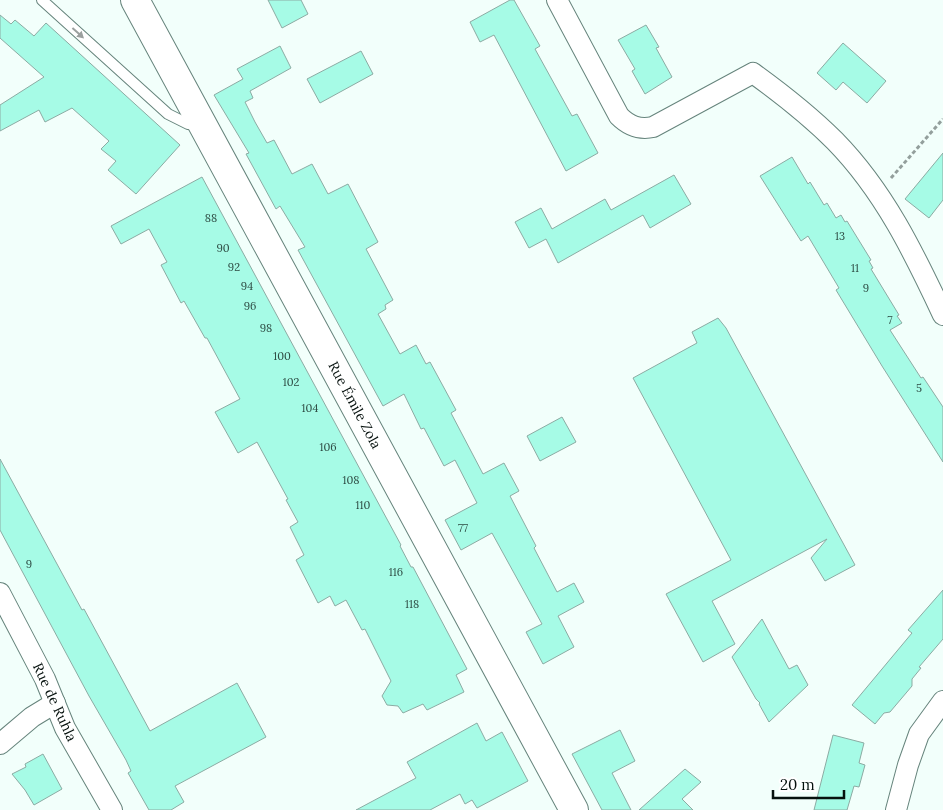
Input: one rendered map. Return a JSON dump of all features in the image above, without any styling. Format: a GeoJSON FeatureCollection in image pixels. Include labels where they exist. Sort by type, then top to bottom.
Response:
{"type":"FeatureCollection","features":[{"type":"Feature","properties":{"kind":"street","name":"Rue Émile Zola"},"geometry":{"type":"LineString","coordinates":[[135,0],[574,810]]}},
{"type":"Feature","properties":{"kind":"street"},"geometry":{"type":"LineString","coordinates":[[557,0],[613,106],[626,123],[639,128],[653,127],[753,73],[780,94],[821,128],[849,157],[878,194],[913,252],[943,313]]}},
{"type":"Feature","properties":{"kind":"street","name":"Rue de Ruhla"},"geometry":{"type":"LineString","coordinates":[[0,594],[45,679],[65,728],[112,810]]}},
{"type":"Feature","properties":{"kind":"street"},"geometry":{"type":"LineString","coordinates":[[896,810],[908,765],[919,734],[943,701]]}},
{"type":"Feature","properties":{"kind":"street"},"geometry":{"type":"LineString","coordinates":[[0,744],[32,717],[55,703]]}},
{"type":"Feature","properties":{"kind":"lane"},"geometry":{"type":"LineString","coordinates":[[42,0],[168,114],[188,124],[203,125]]}},
{"type":"Feature","properties":{"kind":"path"},"geometry":{"type":"LineString","coordinates":[[878,194],[943,119]]}},
{"type":"Feature","properties":{"kind":"building"},"geometry":{"type":"Polygon","coordinates":[[[268,0],[301,0],[308,14],[282,28],[268,0]]]}},
{"type":"Feature","properties":{"kind":"building"},"geometry":{"type":"Polygon","coordinates":[[[510,0],[514,0],[540,46],[535,49],[572,116],[577,114],[598,153],[566,171],[494,35],[480,42],[470,22],[510,0]]]}},
{"type":"Feature","properties":{"kind":"building"},"geometry":{"type":"Polygon","coordinates":[[[0,15],[11,24],[15,20],[34,36],[46,23],[180,145],[136,194],[108,170],[116,161],[101,149],[109,141],[72,108],[45,122],[39,110],[0,131],[0,105],[44,77],[0,38],[0,15]]]}},
{"type":"Feature","properties":{"kind":"building"},"geometry":{"type":"Polygon","coordinates":[[[646,25],[659,47],[656,48],[672,77],[645,94],[632,71],[635,69],[618,40],[646,25]]]}},
{"type":"Feature","properties":{"kind":"building"},"geometry":{"type":"Polygon","coordinates":[[[843,43],[886,81],[867,103],[843,82],[836,90],[817,73],[843,43]]]}},
{"type":"Feature","properties":{"kind":"building"},"geometry":{"type":"Polygon","coordinates":[[[280,46],[291,68],[250,91],[253,98],[245,102],[255,122],[267,143],[274,140],[292,174],[312,164],[328,194],[348,184],[378,242],[366,249],[393,300],[385,305],[386,309],[378,314],[400,354],[416,345],[426,364],[430,362],[456,410],[451,413],[483,474],[504,463],[519,491],[510,496],[557,592],[574,583],[584,602],[558,616],[574,647],[543,664],[526,632],[542,624],[492,533],[461,550],[445,520],[477,503],[455,460],[444,466],[424,428],[421,429],[404,394],[383,406],[298,250],[305,247],[280,206],[276,209],[246,154],[249,153],[214,95],[243,79],[237,69],[280,46]]]}},
{"type":"Feature","properties":{"kind":"building"},"geometry":{"type":"Polygon","coordinates":[[[361,51],[373,74],[320,103],[307,79],[361,51]]]}},
{"type":"Feature","properties":{"kind":"building"},"geometry":{"type":"Polygon","coordinates":[[[943,153],[943,200],[929,218],[905,199],[943,153]]]}},
{"type":"Feature","properties":{"kind":"building"},"geometry":{"type":"Polygon","coordinates":[[[792,157],[808,184],[810,182],[824,205],[827,203],[836,218],[841,215],[845,222],[847,221],[871,260],[869,261],[873,268],[871,269],[899,315],[897,316],[902,323],[890,330],[921,378],[923,377],[943,407],[943,462],[836,290],[839,288],[808,236],[801,241],[760,176],[792,157]]]}},
{"type":"Feature","properties":{"kind":"building"},"geometry":{"type":"Polygon","coordinates":[[[674,175],[691,204],[650,228],[643,215],[558,263],[546,239],[529,248],[515,222],[541,208],[552,229],[605,199],[611,210],[674,175]]]}},
{"type":"Feature","properties":{"kind":"building"},"geometry":{"type":"Polygon","coordinates":[[[202,177],[467,669],[456,675],[464,692],[427,710],[423,704],[403,713],[398,706],[387,705],[382,696],[391,681],[365,629],[362,630],[346,600],[335,606],[330,596],[318,603],[296,560],[304,555],[290,527],[298,522],[286,500],[288,499],[257,442],[238,453],[215,412],[240,399],[207,338],[205,338],[184,301],[181,303],[161,265],[167,262],[149,229],[121,244],[111,226],[202,177]]]}},
{"type":"Feature","properties":{"kind":"building"},"geometry":{"type":"Polygon","coordinates":[[[718,318],[726,328],[855,565],[825,581],[811,558],[827,539],[712,601],[735,644],[703,662],[666,594],[731,560],[633,378],[697,343],[692,332],[718,318]]]}},
{"type":"Feature","properties":{"kind":"building"},"geometry":{"type":"Polygon","coordinates":[[[562,417],[576,442],[540,461],[527,436],[562,417]]]}},
{"type":"Feature","properties":{"kind":"building"},"geometry":{"type":"Polygon","coordinates":[[[0,459],[150,731],[237,683],[266,737],[175,786],[184,802],[171,810],[149,810],[128,773],[131,771],[126,760],[89,696],[0,530],[0,459]]]}},
{"type":"Feature","properties":{"kind":"building"},"geometry":{"type":"Polygon","coordinates":[[[943,590],[943,639],[919,667],[921,668],[912,679],[912,686],[890,712],[884,713],[875,724],[852,705],[912,633],[908,630],[943,590]]]}},
{"type":"Feature","properties":{"kind":"building"},"geometry":{"type":"Polygon","coordinates":[[[762,619],[789,669],[797,665],[808,685],[769,722],[760,703],[732,657],[762,619]]]}},
{"type":"Feature","properties":{"kind":"building"},"geometry":{"type":"Polygon","coordinates":[[[477,723],[486,741],[502,732],[528,781],[477,808],[472,800],[465,804],[460,794],[430,810],[356,810],[416,778],[407,762],[477,723]]]}},
{"type":"Feature","properties":{"kind":"building"},"geometry":{"type":"Polygon","coordinates":[[[620,730],[635,761],[612,773],[631,810],[602,810],[572,754],[620,730]]]}},
{"type":"Feature","properties":{"kind":"building"},"geometry":{"type":"Polygon","coordinates":[[[833,735],[864,743],[859,763],[865,765],[859,787],[854,786],[847,810],[814,810],[833,735]]]}},
{"type":"Feature","properties":{"kind":"building"},"geometry":{"type":"Polygon","coordinates":[[[43,754],[62,789],[34,805],[12,774],[26,767],[25,764],[43,754]]]}},
{"type":"Feature","properties":{"kind":"building"},"geometry":{"type":"Polygon","coordinates":[[[685,769],[701,782],[682,799],[693,810],[639,810],[685,769]]]}}]}
